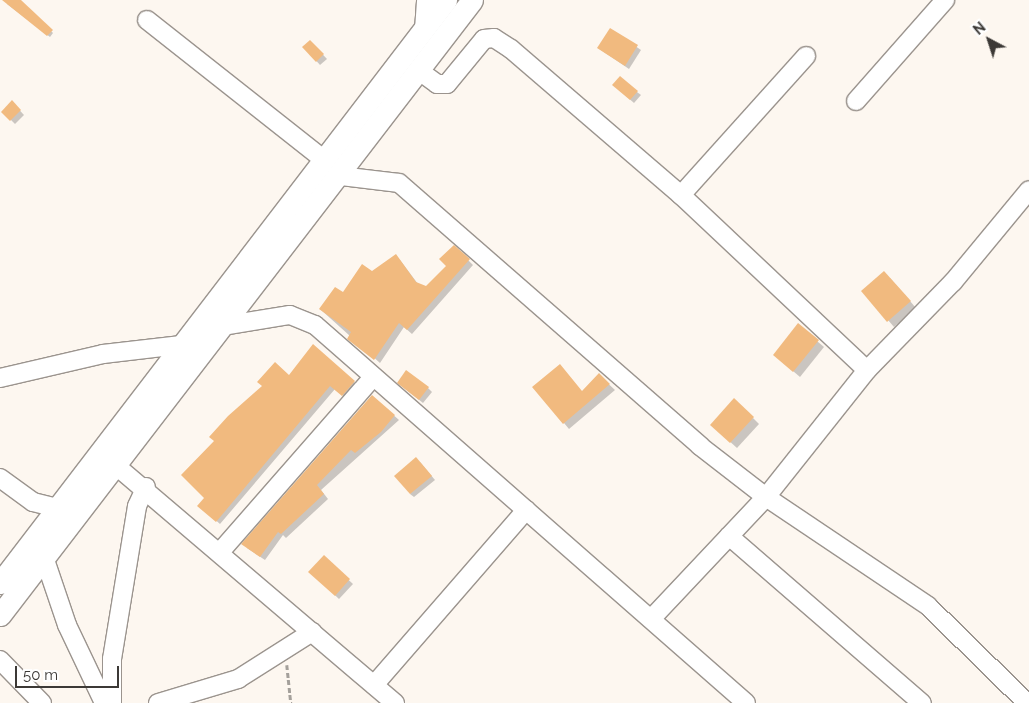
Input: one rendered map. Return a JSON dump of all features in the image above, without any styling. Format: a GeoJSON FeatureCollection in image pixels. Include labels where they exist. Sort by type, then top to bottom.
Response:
{"type":"FeatureCollection","features":[{"type":"Feature","properties":{"kind":"main road"},"geometry":{"type":"LineString","coordinates":[[0,583],[446,0]]}},
{"type":"Feature","properties":{"kind":"main road"},"geometry":{"type":"LineString","coordinates":[[0,616],[114,464],[340,176],[472,0]]}},
{"type":"Feature","properties":{"kind":"street"},"geometry":{"type":"LineString","coordinates":[[424,30],[426,0]]}},
{"type":"Feature","properties":{"kind":"street"},"geometry":{"type":"LineString","coordinates":[[856,100],[945,0]]}},
{"type":"Feature","properties":{"kind":"street"},"geometry":{"type":"LineString","coordinates":[[147,20],[324,160]]}},
{"type":"Feature","properties":{"kind":"street"},"geometry":{"type":"LineString","coordinates":[[418,70],[437,84],[448,84],[484,39],[494,38],[681,195],[867,370]]}},
{"type":"Feature","properties":{"kind":"street"},"geometry":{"type":"LineString","coordinates":[[681,195],[806,56]]}},
{"type":"Feature","properties":{"kind":"street"},"geometry":{"type":"LineString","coordinates":[[340,176],[399,183],[700,446],[766,497],[928,606],[1027,703]]}},
{"type":"Feature","properties":{"kind":"street"},"geometry":{"type":"LineString","coordinates":[[651,619],[766,497],[867,370],[953,282],[1029,190]]}},
{"type":"Feature","properties":{"kind":"street"},"geometry":{"type":"LineString","coordinates":[[222,326],[290,315],[315,325],[746,703]]}},
{"type":"Feature","properties":{"kind":"street"},"geometry":{"type":"LineString","coordinates":[[0,378],[103,354],[181,345]]}},
{"type":"Feature","properties":{"kind":"street"},"geometry":{"type":"LineString","coordinates":[[220,552],[373,377]]}},
{"type":"Feature","properties":{"kind":"street"},"geometry":{"type":"LineString","coordinates":[[114,464],[146,487],[395,703]]}},
{"type":"Feature","properties":{"kind":"street"},"geometry":{"type":"LineString","coordinates":[[0,478],[33,502],[57,508]]}},
{"type":"Feature","properties":{"kind":"street"},"geometry":{"type":"LineString","coordinates":[[112,703],[112,659],[137,506],[146,487]]}},
{"type":"Feature","properties":{"kind":"street"},"geometry":{"type":"LineString","coordinates":[[374,685],[526,510]]}},
{"type":"Feature","properties":{"kind":"street"},"geometry":{"type":"LineString","coordinates":[[729,536],[922,703]]}},
{"type":"Feature","properties":{"kind":"street"},"geometry":{"type":"LineString","coordinates":[[44,557],[67,625],[104,703]]}},
{"type":"Feature","properties":{"kind":"street"},"geometry":{"type":"LineString","coordinates":[[158,703],[238,679],[312,632]]}},
{"type":"Feature","properties":{"kind":"street"},"geometry":{"type":"LineString","coordinates":[[0,660],[42,703]]}},
{"type":"Feature","properties":{"kind":"path"},"geometry":{"type":"LineString","coordinates":[[284,650],[291,703]]}},
{"type":"Feature","properties":{"kind":"building"},"geometry":{"type":"Polygon","coordinates":[[[2,0],[21,0],[53,30],[47,36],[2,0]]]}},
{"type":"Feature","properties":{"kind":"building"},"geometry":{"type":"Polygon","coordinates":[[[610,28],[638,45],[625,66],[597,48],[610,28]]]}},
{"type":"Feature","properties":{"kind":"building"},"geometry":{"type":"Polygon","coordinates":[[[310,40],[324,54],[316,62],[302,47],[310,40]]]}},
{"type":"Feature","properties":{"kind":"building"},"geometry":{"type":"Polygon","coordinates":[[[620,76],[638,91],[630,100],[612,85],[620,76]]]}},
{"type":"Feature","properties":{"kind":"building"},"geometry":{"type":"Polygon","coordinates":[[[12,100],[21,110],[10,121],[1,112],[12,100]]]}},
{"type":"Feature","properties":{"kind":"building"},"geometry":{"type":"Polygon","coordinates":[[[454,245],[470,259],[407,330],[399,323],[374,360],[347,339],[351,332],[319,309],[335,287],[343,292],[362,264],[372,271],[396,254],[416,282],[426,286],[446,266],[439,259],[454,245]]]}},
{"type":"Feature","properties":{"kind":"building"},"geometry":{"type":"Polygon","coordinates":[[[884,271],[911,301],[887,322],[861,291],[884,271]]]}},
{"type":"Feature","properties":{"kind":"building"},"geometry":{"type":"Polygon","coordinates":[[[798,323],[819,340],[793,372],[773,355],[798,323]]]}},
{"type":"Feature","properties":{"kind":"building"},"geometry":{"type":"Polygon","coordinates":[[[313,344],[355,381],[342,396],[330,386],[216,522],[197,506],[204,498],[181,475],[214,441],[209,437],[228,416],[262,386],[257,382],[275,362],[289,375],[313,344]]]}},
{"type":"Feature","properties":{"kind":"building"},"geometry":{"type":"Polygon","coordinates":[[[560,364],[582,391],[599,373],[610,384],[563,424],[532,387],[560,364]]]}},
{"type":"Feature","properties":{"kind":"building"},"geometry":{"type":"Polygon","coordinates":[[[406,370],[429,387],[419,400],[397,383],[406,370]]]}},
{"type":"Feature","properties":{"kind":"building"},"geometry":{"type":"Polygon","coordinates":[[[372,395],[395,415],[381,432],[355,453],[351,450],[317,485],[324,494],[281,534],[278,532],[260,557],[241,544],[372,395]]]}},
{"type":"Feature","properties":{"kind":"building"},"geometry":{"type":"Polygon","coordinates":[[[734,398],[754,417],[730,443],[710,425],[734,398]]]}},
{"type":"Feature","properties":{"kind":"building"},"geometry":{"type":"Polygon","coordinates":[[[416,457],[432,476],[410,494],[394,476],[416,457]]]}},
{"type":"Feature","properties":{"kind":"building"},"geometry":{"type":"Polygon","coordinates":[[[324,555],[350,579],[335,596],[308,572],[324,555]]]}}]}
